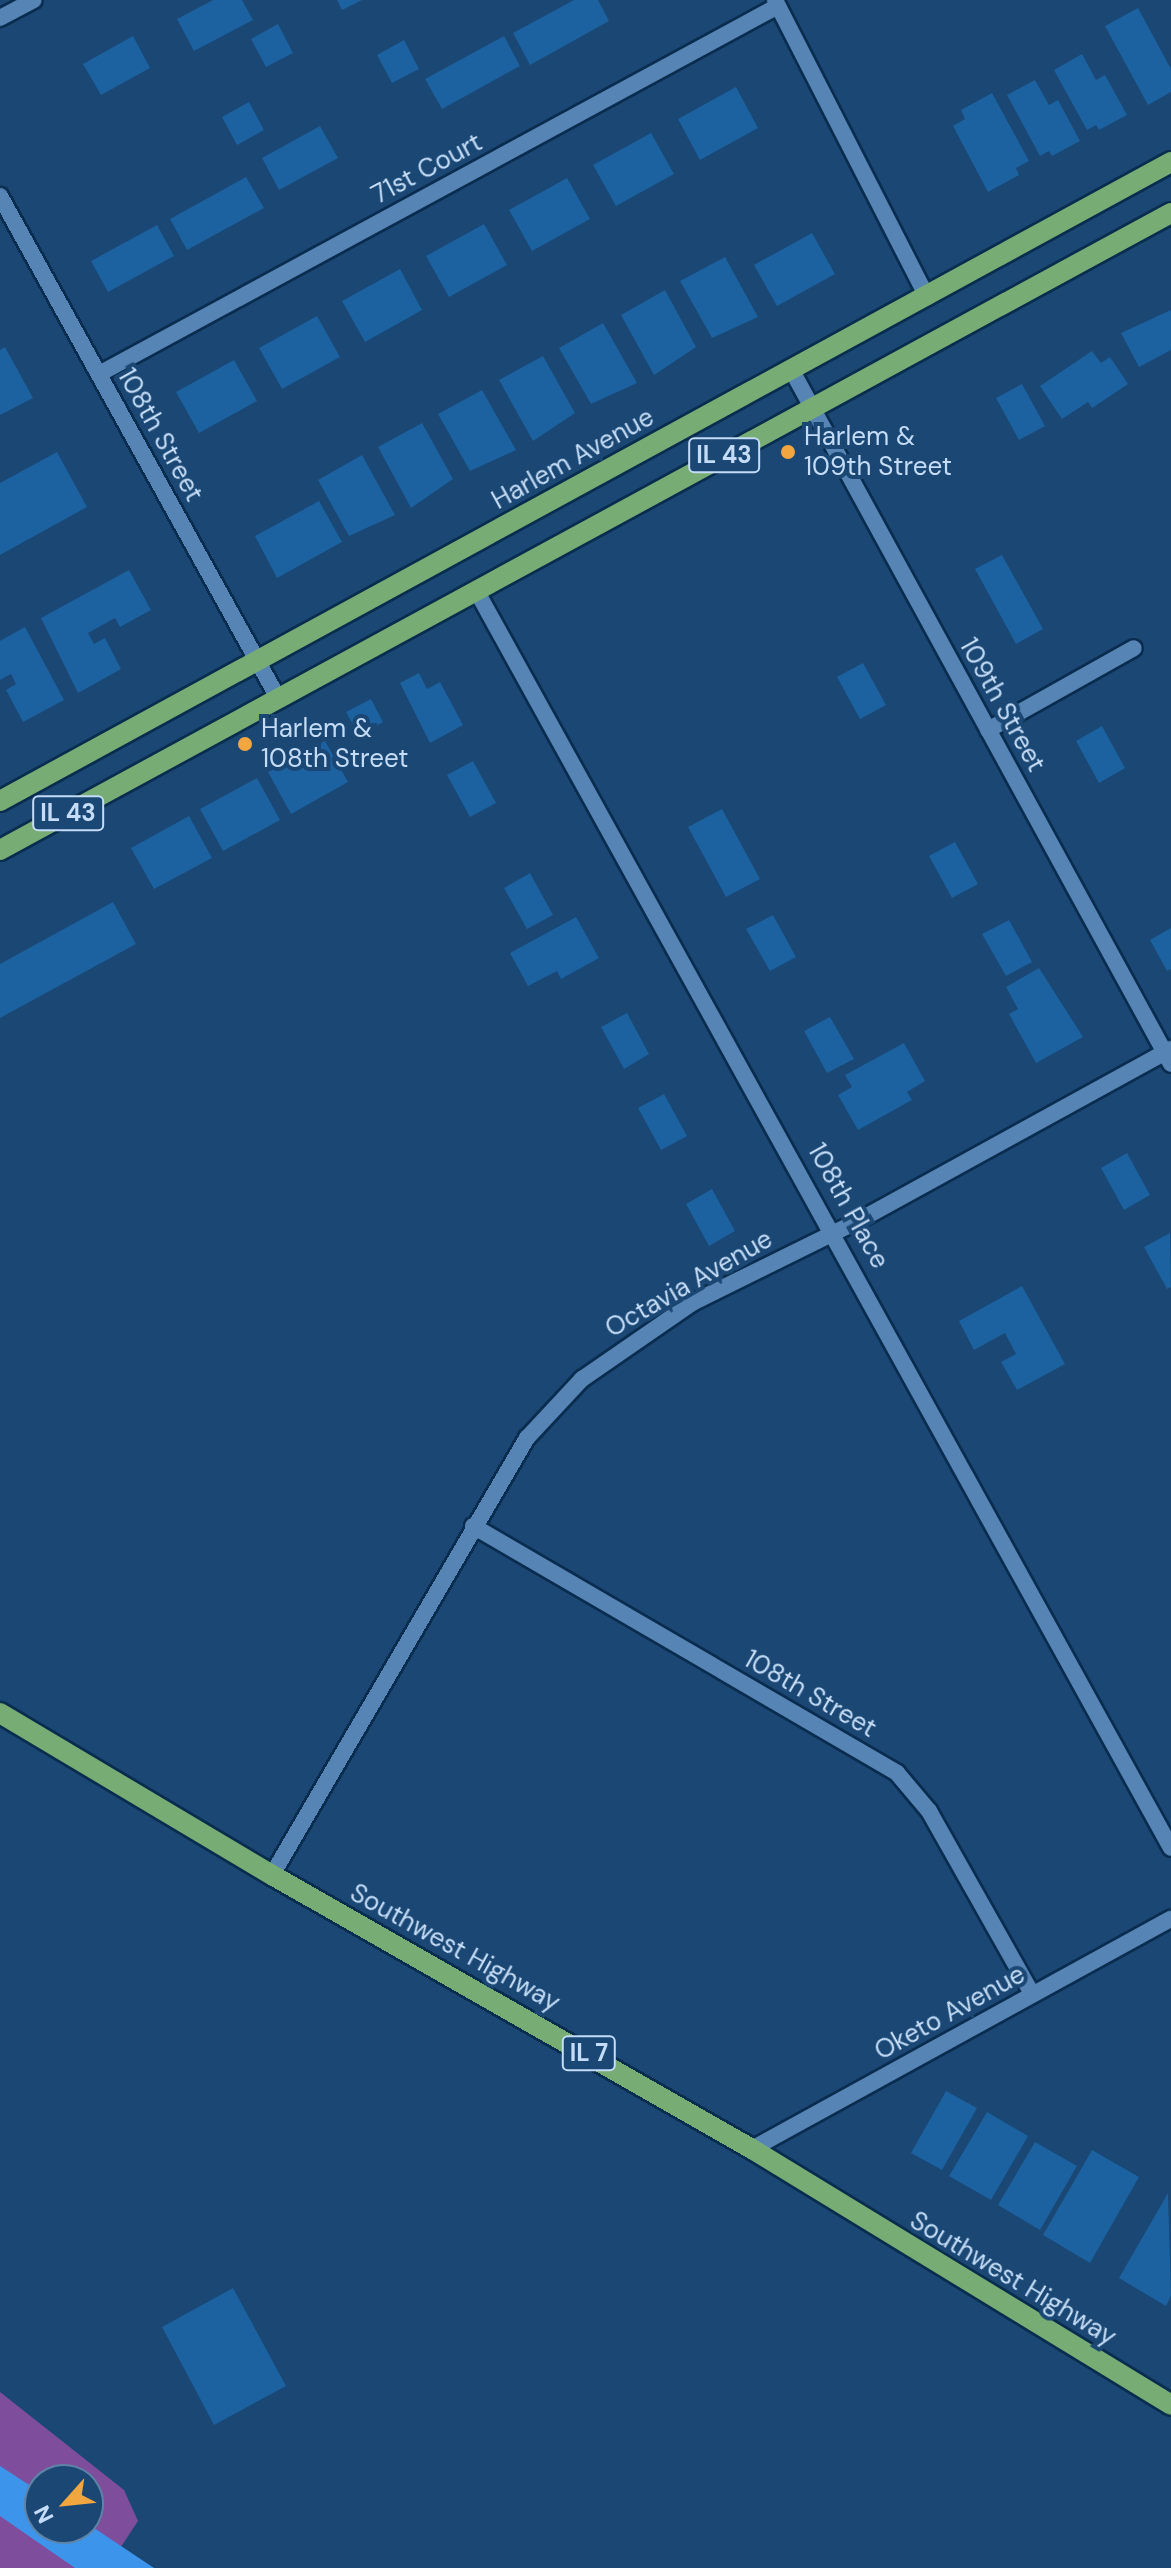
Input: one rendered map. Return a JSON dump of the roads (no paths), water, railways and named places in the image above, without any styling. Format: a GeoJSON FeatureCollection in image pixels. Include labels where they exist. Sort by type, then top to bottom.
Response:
{"type":"FeatureCollection","features":[{"type":"Feature","properties":{"kind":"main road","name":"Harlem Avenue"},"geometry":{"type":"LineString","coordinates":[[0,801],[1171,162]]}},
{"type":"Feature","properties":{"kind":"main road","name":"IL 43"},"geometry":{"type":"LineString","coordinates":[[0,850],[1171,213]]}},
{"type":"Feature","properties":{"kind":"main road","name":"Southwest Highway"},"geometry":{"type":"LineString","coordinates":[[0,1713],[272,1875],[752,2149],[1171,2405]]}},
{"type":"Feature","properties":{"kind":"street"},"geometry":{"type":"LineString","coordinates":[[0,18],[34,0]]}},
{"type":"Feature","properties":{"kind":"street"},"geometry":{"type":"LineString","coordinates":[[776,3],[927,297]]}},
{"type":"Feature","properties":{"kind":"street","name":"71st Court"},"geometry":{"type":"LineString","coordinates":[[99,374],[776,3]]}},
{"type":"Feature","properties":{"kind":"street","name":"108th Street"},"geometry":{"type":"LineString","coordinates":[[0,196],[278,698]]}},
{"type":"Feature","properties":{"kind":"street","name":"109th Street"},"geometry":{"type":"LineString","coordinates":[[791,369],[1169,1055]]}},
{"type":"Feature","properties":{"kind":"street","name":"108th Place"},"geometry":{"type":"LineString","coordinates":[[476,590],[833,1229],[1171,1848]]}},
{"type":"Feature","properties":{"kind":"street"},"geometry":{"type":"LineString","coordinates":[[988,730],[1134,648]]}},
{"type":"Feature","properties":{"kind":"street","name":"Octavia Avenue"},"geometry":{"type":"LineString","coordinates":[[272,1875],[527,1438],[582,1379],[692,1303],[833,1229],[860,1220],[1169,1055]]}},
{"type":"Feature","properties":{"kind":"street","name":"108th Street"},"geometry":{"type":"LineString","coordinates":[[473,1526],[897,1773],[929,1811],[1032,1994]]}},
{"type":"Feature","properties":{"kind":"street","name":"Oketo Avenue"},"geometry":{"type":"LineString","coordinates":[[752,2149],[1171,1919]]}},
{"type":"Feature","properties":{"kind":"water"},"geometry":{"type":"Polygon","coordinates":[[[0,2466],[24,2482],[24,2533],[0,2516],[0,2466]]]}},
{"type":"Feature","properties":{"kind":"water"},"geometry":{"type":"Polygon","coordinates":[[[104,2535],[154,2568],[75,2568],[40,2544],[104,2544],[104,2535]]]}},
{"type":"Feature","properties":{"kind":"place","name":"Harlem & 109th Street"},"geometry":{"type":"Point","coordinates":[788,452]}},
{"type":"Feature","properties":{"kind":"place","name":"Harlem & 108th Street"},"geometry":{"type":"Point","coordinates":[245,744]}}]}
